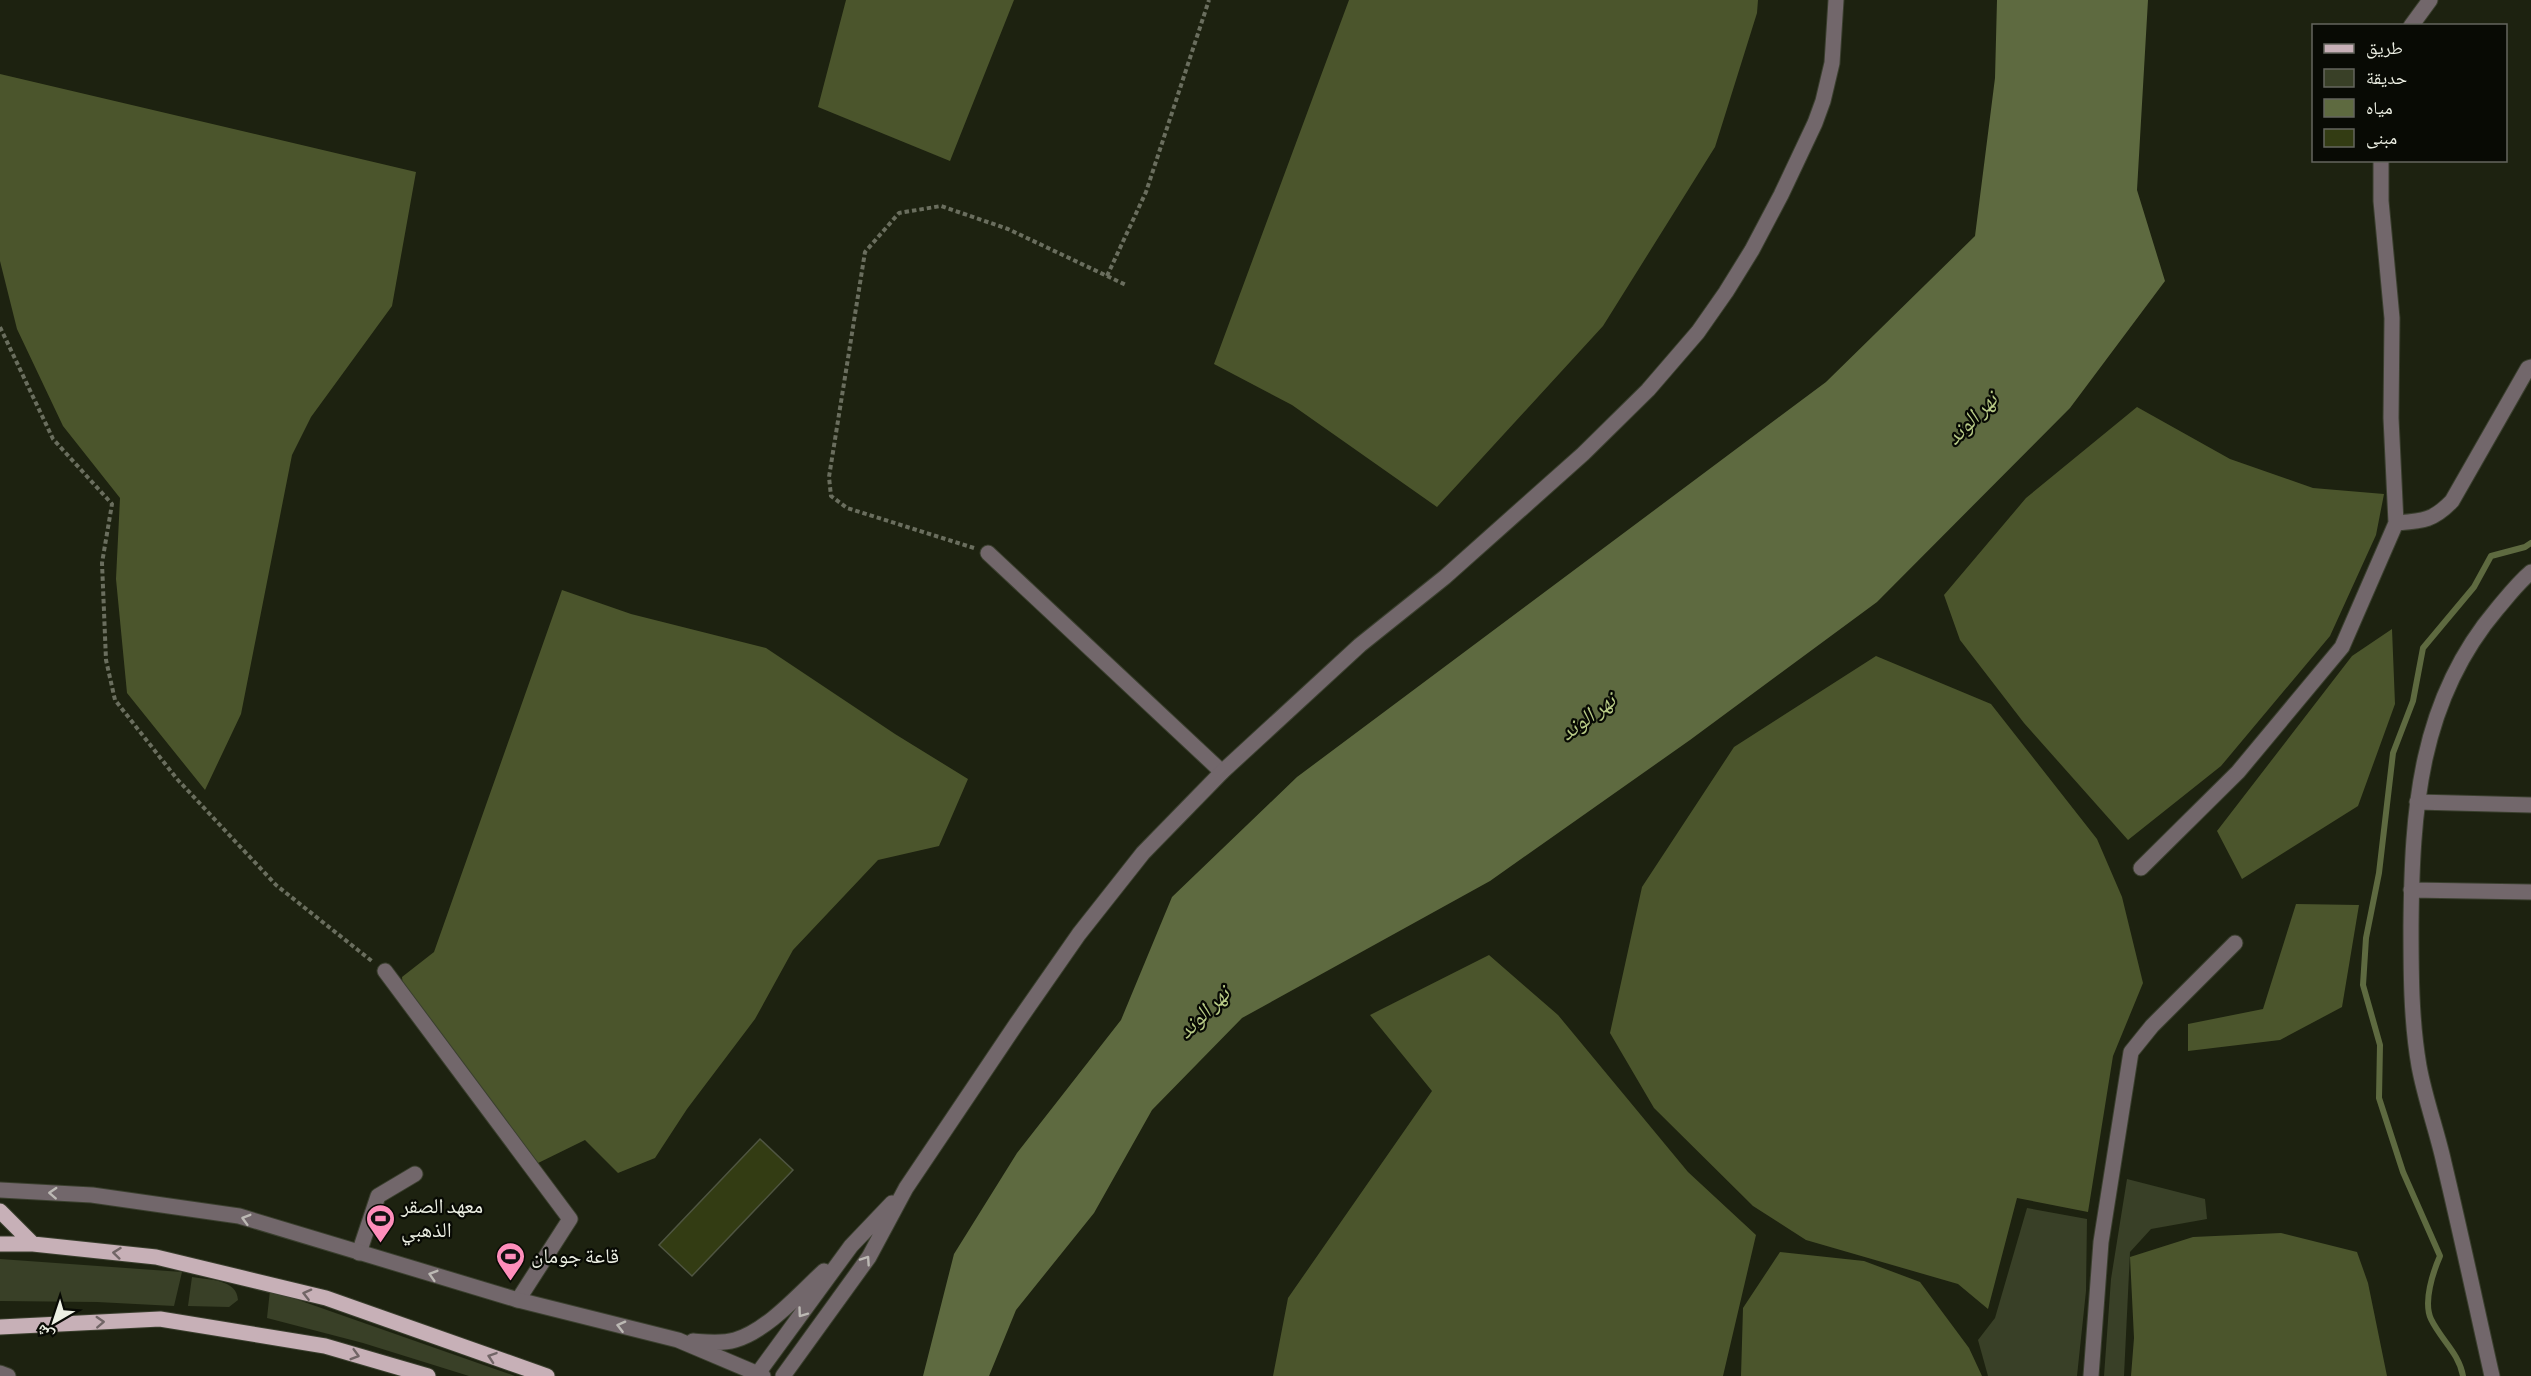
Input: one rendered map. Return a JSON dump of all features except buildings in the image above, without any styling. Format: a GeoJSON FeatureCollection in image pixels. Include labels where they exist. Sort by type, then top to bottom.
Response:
{"type":"FeatureCollection","features":[{"type":"Feature","properties":{"kind":"main road"},"geometry":{"type":"LineString","coordinates":[[0,1211],[33,1244]]}},
{"type":"Feature","properties":{"kind":"main road"},"geometry":{"type":"LineString","coordinates":[[0,1244],[33,1244],[156,1257],[326,1298],[547,1376]]}},
{"type":"Feature","properties":{"kind":"main road"},"geometry":{"type":"LineString","coordinates":[[0,1328],[160,1319],[325,1346],[428,1376]]}},
{"type":"Feature","properties":{"kind":"street"},"geometry":{"type":"LineString","coordinates":[[783,1376],[869,1257],[906,1188],[1079,934],[1143,853],[1222,772],[1360,645],[1528,506],[1648,390],[1691,340],[1726,292],[1752,250],[1815,123],[1832,63],[1836,0]]}},
{"type":"Feature","properties":{"kind":"street"},"geometry":{"type":"LineString","coordinates":[[2412,24],[2430,0]]}},
{"type":"Feature","properties":{"kind":"street"},"geometry":{"type":"LineString","coordinates":[[2141,868],[2238,772],[2342,647],[2396,523],[2391,418],[2392,318],[2381,201],[2381,162]]}},
{"type":"Feature","properties":{"kind":"street"},"geometry":{"type":"LineString","coordinates":[[2396,523],[2423,521],[2438,515],[2452,501],[2528,368],[2531,367]]}},
{"type":"Feature","properties":{"kind":"street"},"geometry":{"type":"LineString","coordinates":[[988,553],[1222,772]]}},
{"type":"Feature","properties":{"kind":"street"},"geometry":{"type":"LineString","coordinates":[[2493,1376],[2444,1163],[2419,1067],[2411,978],[2411,890],[2417,802],[2428,742],[2440,705],[2456,666],[2485,623],[2515,587],[2531,572]]}},
{"type":"Feature","properties":{"kind":"street"},"geometry":{"type":"LineString","coordinates":[[2417,802],[2531,805]]}},
{"type":"Feature","properties":{"kind":"street"},"geometry":{"type":"LineString","coordinates":[[2411,890],[2531,892]]}},
{"type":"Feature","properties":{"kind":"street"},"geometry":{"type":"LineString","coordinates":[[2091,1376],[2101,1242],[2131,1052],[2152,1026],[2235,943]]}},
{"type":"Feature","properties":{"kind":"street"},"geometry":{"type":"LineString","coordinates":[[385,971],[570,1219],[518,1300]]}},
{"type":"Feature","properties":{"kind":"street"},"geometry":{"type":"LineString","coordinates":[[359,1253],[378,1196],[415,1174]]}},
{"type":"Feature","properties":{"kind":"street"},"geometry":{"type":"LineString","coordinates":[[678,1340],[718,1342],[735,1340],[763,1325],[851,1246],[906,1188]]}},
{"type":"Feature","properties":{"kind":"street"},"geometry":{"type":"LineString","coordinates":[[0,1190],[92,1195],[239,1216],[518,1300],[678,1340],[759,1375],[851,1246]]}},
{"type":"Feature","properties":{"kind":"street"},"geometry":{"type":"LineString","coordinates":[[0,1373],[8,1376]]}},
{"type":"Feature","properties":{"kind":"path"},"geometry":{"type":"LineString","coordinates":[[1107,276],[1146,192],[1209,0]]}},
{"type":"Feature","properties":{"kind":"path"},"geometry":{"type":"LineString","coordinates":[[988,553],[847,508],[831,496],[829,477],[865,252],[898,213],[940,206],[1008,229],[1126,285]]}},
{"type":"Feature","properties":{"kind":"path"},"geometry":{"type":"LineString","coordinates":[[0,327],[53,439],[112,504],[102,563],[106,660],[115,700],[177,779],[276,885],[385,971]]}},
{"type":"Feature","properties":{"kind":"green space"},"geometry":{"type":"Polygon","coordinates":[[[2127,1179],[2205,1199],[2207,1219],[2151,1229],[2130,1252],[2124,1376],[2104,1376],[2111,1279],[2127,1179]]]}},
{"type":"Feature","properties":{"kind":"green space"},"geometry":{"type":"Polygon","coordinates":[[[2027,1208],[2087,1219],[2086,1291],[2077,1376],[1988,1376],[1978,1340],[1995,1318],[2027,1208]]]}},
{"type":"Feature","properties":{"kind":"green space"},"geometry":{"type":"Polygon","coordinates":[[[0,1259],[182,1272],[174,1306],[0,1301],[0,1259]]]}},
{"type":"Feature","properties":{"kind":"green space"},"geometry":{"type":"Polygon","coordinates":[[[192,1277],[227,1284],[233,1288],[238,1300],[229,1307],[188,1306],[192,1277]]]}},
{"type":"Feature","properties":{"kind":"green space"},"geometry":{"type":"Polygon","coordinates":[[[270,1290],[515,1376],[469,1376],[363,1343],[267,1318],[270,1290]]]}},
{"type":"Feature","properties":{"kind":"shaded area"},"geometry":{"type":"Polygon","coordinates":[[[846,0],[1014,0],[950,161],[818,107],[846,0]]]}},
{"type":"Feature","properties":{"kind":"shaded area"},"geometry":{"type":"Polygon","coordinates":[[[1349,0],[1758,0],[1757,13],[1715,147],[1603,326],[1437,507],[1292,405],[1214,364],[1349,0]]]}},
{"type":"Feature","properties":{"kind":"shaded area"},"geometry":{"type":"Polygon","coordinates":[[[0,74],[416,172],[392,306],[311,417],[292,455],[241,714],[205,790],[127,693],[116,579],[120,498],[63,426],[17,329],[0,261],[0,74]]]}},
{"type":"Feature","properties":{"kind":"shaded area"},"geometry":{"type":"Polygon","coordinates":[[[2137,407],[2230,459],[2313,488],[2384,494],[2376,535],[2330,636],[2221,766],[2128,840],[2024,723],[1960,640],[1944,595],[2026,498],[2137,407]]]}},
{"type":"Feature","properties":{"kind":"shaded area"},"geometry":{"type":"Polygon","coordinates":[[[562,590],[631,614],[766,648],[895,734],[968,779],[939,846],[878,860],[793,950],[755,1019],[687,1109],[655,1158],[618,1173],[585,1140],[532,1166],[405,1005],[402,977],[434,952],[562,590]]]}},
{"type":"Feature","properties":{"kind":"shaded area"},"geometry":{"type":"Polygon","coordinates":[[[2392,629],[2395,704],[2358,806],[2242,879],[2217,831],[2352,656],[2392,629]]]}},
{"type":"Feature","properties":{"kind":"shaded area"},"geometry":{"type":"Polygon","coordinates":[[[1876,656],[1991,704],[2097,839],[2122,897],[2143,983],[2113,1056],[2088,1212],[2017,1198],[1988,1309],[1958,1284],[1806,1240],[1753,1206],[1654,1108],[1610,1033],[1642,887],[1734,747],[1876,656]]]}},
{"type":"Feature","properties":{"kind":"shaded area"},"geometry":{"type":"Polygon","coordinates":[[[2296,904],[2359,905],[2342,1007],[2280,1040],[2188,1051],[2188,1024],[2263,1009],[2296,904]]]}},
{"type":"Feature","properties":{"kind":"shaded area"},"geometry":{"type":"Polygon","coordinates":[[[1489,955],[1558,1015],[1688,1172],[1756,1235],[1723,1376],[1273,1376],[1288,1298],[1432,1091],[1370,1015],[1489,955]]]}},
{"type":"Feature","properties":{"kind":"shaded area"},"geometry":{"type":"Polygon","coordinates":[[[2281,1233],[2357,1252],[2368,1283],[2387,1376],[2131,1376],[2134,1338],[2130,1257],[2193,1237],[2281,1233]]]}},
{"type":"Feature","properties":{"kind":"shaded area"},"geometry":{"type":"Polygon","coordinates":[[[1780,1252],[1864,1261],[1920,1282],[1969,1348],[1982,1376],[1741,1376],[1743,1308],[1780,1252]]]}},
{"type":"Feature","properties":{"kind":"water","name":"نهر الوند"},"geometry":{"type":"Polygon","coordinates":[[[1997,0],[2148,0],[2137,190],[2165,281],[2070,408],[1877,602],[1690,740],[1490,881],[1242,1018],[1152,1110],[1094,1213],[1016,1310],[989,1376],[923,1376],[954,1254],[1017,1153],[1121,1020],[1172,897],[1297,777],[1826,382],[1975,236],[1995,78],[1997,0]]]}},
{"type":"Feature","properties":{"kind":"waterway"},"geometry":{"type":"LineString","coordinates":[[2463,1376],[2458,1360],[2431,1319],[2428,1296],[2440,1256],[2403,1172],[2379,1098],[2380,1045],[2363,985],[2366,938],[2379,873],[2393,753],[2413,701],[2423,648],[2474,587],[2491,556],[2525,547],[2531,543]]}},
{"type":"Feature","properties":{"kind":"place","name":"معهد الصقر الذهبي"},"geometry":{"type":"Point","coordinates":[380,1244]}},
{"type":"Feature","properties":{"kind":"place","name":"قاعة جومان"},"geometry":{"type":"Point","coordinates":[510,1282]}}]}
